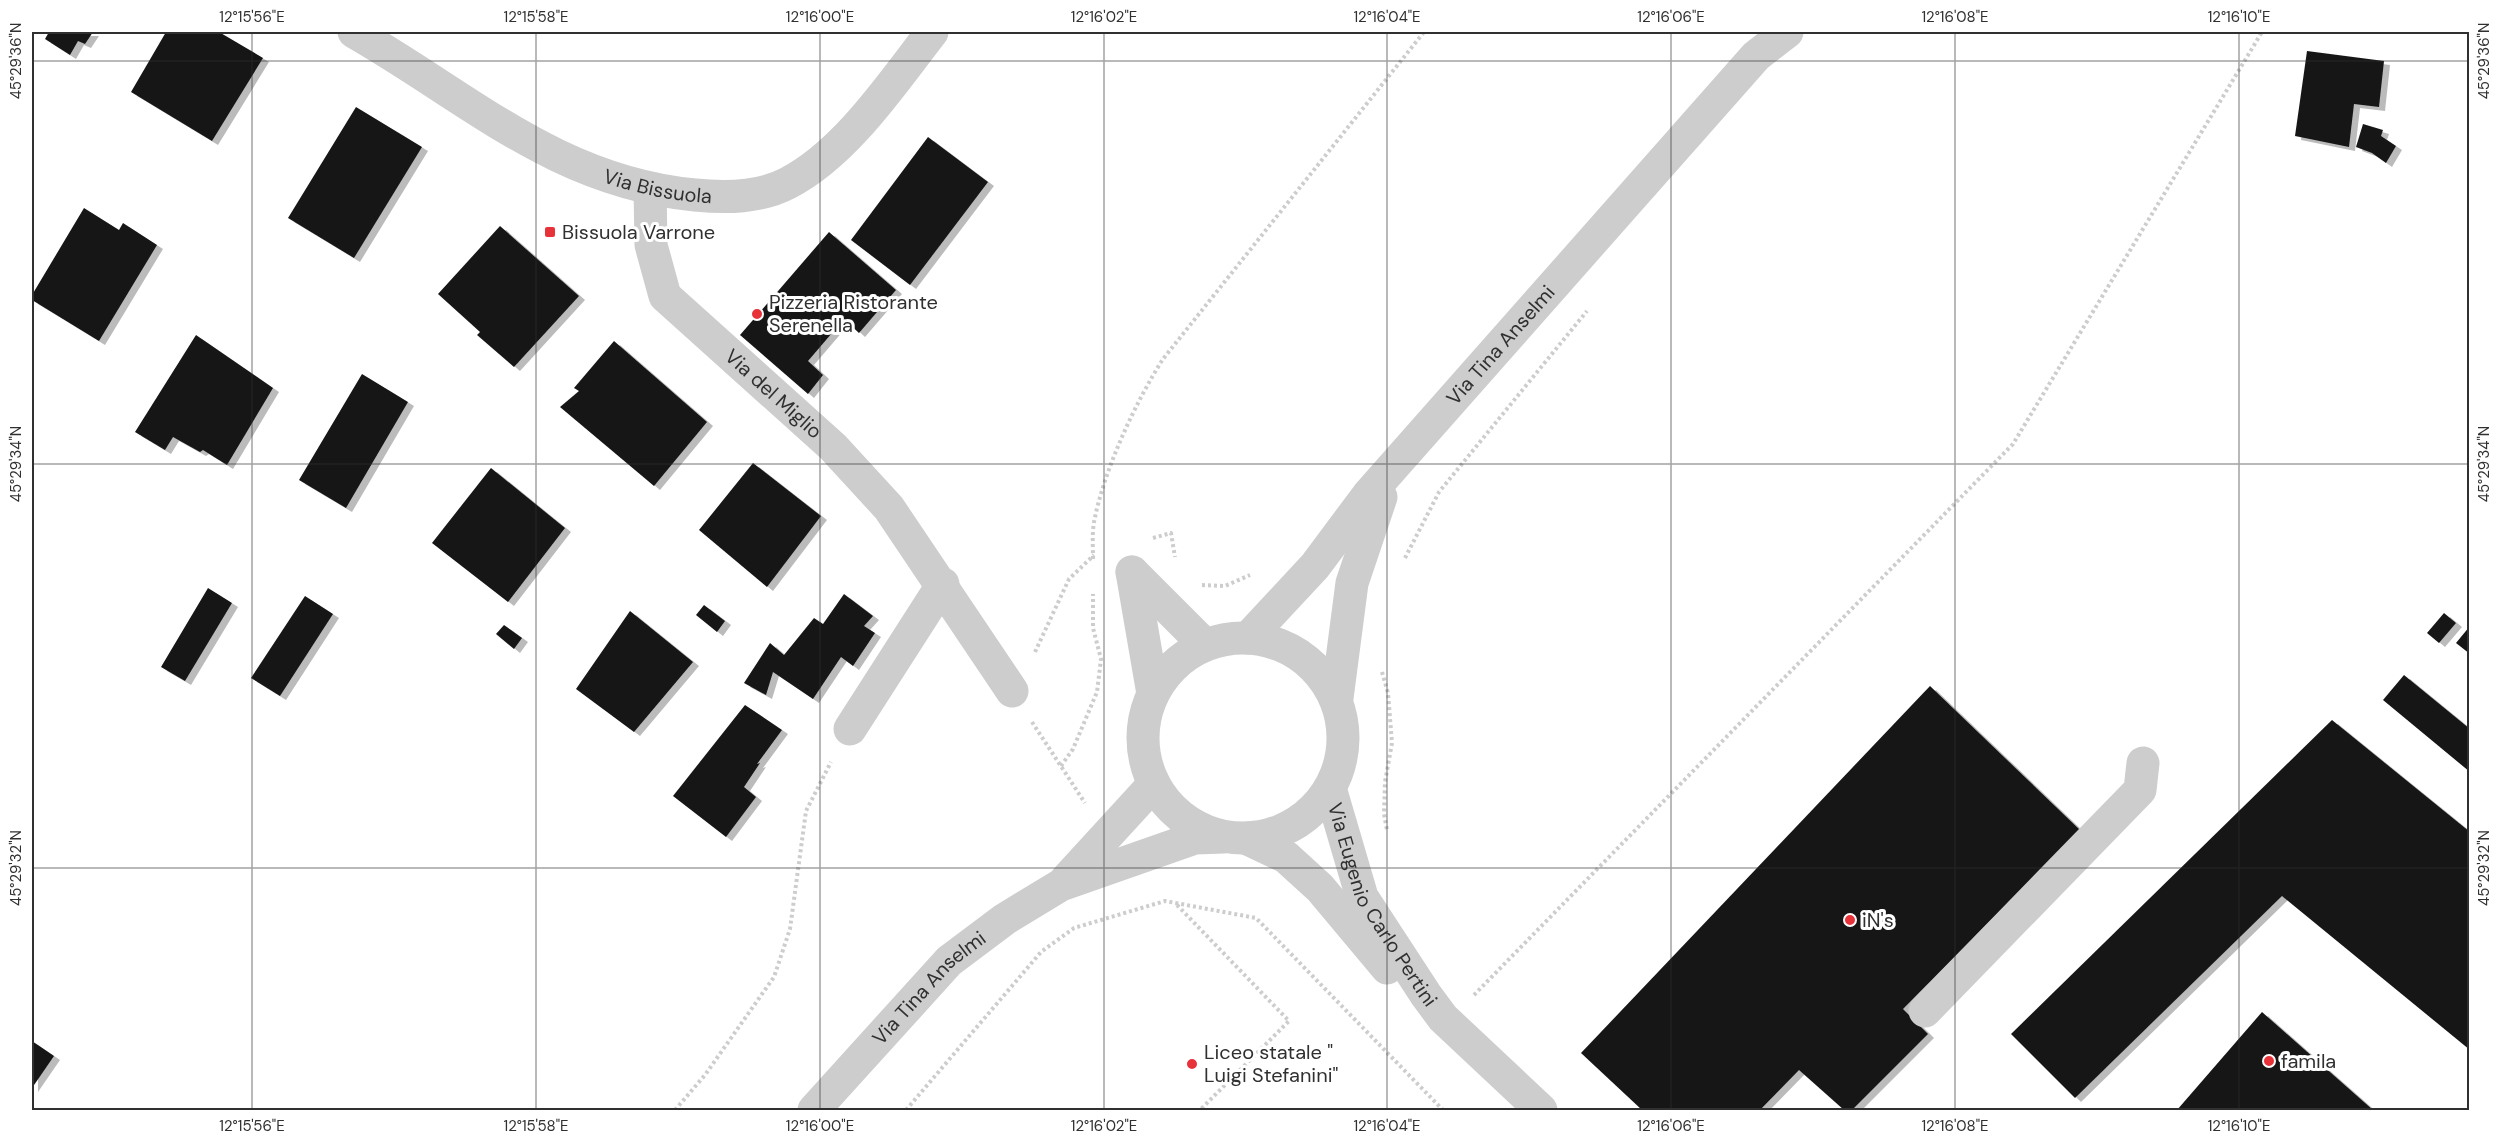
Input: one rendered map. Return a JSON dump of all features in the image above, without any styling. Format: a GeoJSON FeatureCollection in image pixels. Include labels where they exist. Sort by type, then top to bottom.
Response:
{"type":"FeatureCollection","features":[{"type":"Feature","properties":{"kind":"street","name":"Via Bissuola"},"geometry":{"type":"LineString","coordinates":[[354,32],[551,154],[618,182],[650,189],[722,197],[758,193],[787,184],[811,168],[861,119],[932,32]]}},
{"type":"Feature","properties":{"kind":"street","name":"Via Tina Anselmi"},"geometry":{"type":"LineString","coordinates":[[1248,638],[1315,566],[1392,468],[1762,44],[1787,32]]}},
{"type":"Feature","properties":{"kind":"street","name":"Via del Miglio"},"geometry":{"type":"LineString","coordinates":[[650,189],[651,245],[665,296],[833,447],[889,508],[943,584],[1012,691]]}},
{"type":"Feature","properties":{"kind":"street"},"geometry":{"type":"LineString","coordinates":[[1336,698],[1352,583],[1392,468]]}},
{"type":"Feature","properties":{"kind":"street"},"geometry":{"type":"LineString","coordinates":[[1153,694],[1132,572],[1205,645]]}},
{"type":"Feature","properties":{"kind":"street"},"geometry":{"type":"LineString","coordinates":[[850,729],[943,584]]}},
{"type":"Feature","properties":{"kind":"street"},"geometry":{"type":"LineString","coordinates":[[1248,638],[1276,643],[1301,655],[1322,674],[1336,698],[1344,730],[1342,762],[1330,788],[1307,816],[1279,832],[1236,838],[1203,830],[1183,819],[1166,803],[1154,784],[1145,762],[1143,739],[1145,716],[1153,694],[1166,673],[1184,657],[1205,645],[1226,639],[1248,638]]}},
{"type":"Feature","properties":{"kind":"street"},"geometry":{"type":"LineString","coordinates":[[1925,1011],[2140,790],[2143,763]]}},
{"type":"Feature","properties":{"kind":"street","name":"Via Tina Anselmi"},"geometry":{"type":"LineString","coordinates":[[1061,885],[1154,784]]}},
{"type":"Feature","properties":{"kind":"street","name":"Via Eugenio Carlo Pertini"},"geometry":{"type":"LineString","coordinates":[[1330,788],[1362,897],[1443,1018],[1540,1110]]}},
{"type":"Feature","properties":{"kind":"street","name":"Via Tina Anselmi"},"geometry":{"type":"LineString","coordinates":[[814,1110],[949,961],[1005,919],[1061,885],[1195,838],[1236,838]]}},
{"type":"Feature","properties":{"kind":"street","name":"Via Eugenio Carlo Pertini"},"geometry":{"type":"LineString","coordinates":[[1236,838],[1286,857],[1320,888],[1418,1005],[1443,1018]]}},
{"type":"Feature","properties":{"kind":"path"},"geometry":{"type":"LineString","coordinates":[[1093,563],[1094,522],[1116,452],[1148,383],[1163,359],[1424,32]]}},
{"type":"Feature","properties":{"kind":"path"},"geometry":{"type":"LineString","coordinates":[[1470,998],[2013,444],[2261,32]]}},
{"type":"Feature","properties":{"kind":"path"},"geometry":{"type":"LineString","coordinates":[[1403,561],[1439,492],[1595,302]]}},
{"type":"Feature","properties":{"kind":"path"},"geometry":{"type":"LineString","coordinates":[[1061,766],[1073,749],[1097,692],[1101,659],[1093,628],[1093,589]]}},
{"type":"Feature","properties":{"kind":"path"},"geometry":{"type":"LineString","coordinates":[[1379,662],[1388,693],[1392,743],[1384,782],[1383,814],[1388,837]]}},
{"type":"Feature","properties":{"kind":"path"},"geometry":{"type":"LineString","coordinates":[[1012,691],[1087,806]]}},
{"type":"Feature","properties":{"kind":"path"},"geometry":{"type":"LineString","coordinates":[[675,1110],[705,1075],[774,977],[790,929],[806,811],[850,729]]}},
{"type":"Feature","properties":{"kind":"path"},"geometry":{"type":"LineString","coordinates":[[906,1110],[1041,952],[1074,928],[1165,901],[1256,918],[1443,1110]]}},
{"type":"Feature","properties":{"kind":"path"},"geometry":{"type":"LineString","coordinates":[[1177,904],[1289,1021],[1200,1110]]}},
{"type":"Feature","properties":{"kind":"building"},"geometry":{"type":"Polygon","coordinates":[[[49,32],[93,32],[85,44],[78,41],[70,55],[45,39],[49,32]]]}},
{"type":"Feature","properties":{"kind":"building"},"geometry":{"type":"Polygon","coordinates":[[[166,32],[219,32],[263,58],[212,141],[131,92],[166,32]]]}},
{"type":"Feature","properties":{"kind":"building"},"geometry":{"type":"Polygon","coordinates":[[[2307,51],[2384,61],[2379,107],[2354,104],[2349,147],[2295,136],[2307,51]]]}},
{"type":"Feature","properties":{"kind":"building"},"geometry":{"type":"Polygon","coordinates":[[[356,107],[422,147],[354,258],[288,218],[356,107]]]}},
{"type":"Feature","properties":{"kind":"building"},"geometry":{"type":"Polygon","coordinates":[[[2363,124],[2383,130],[2381,136],[2396,146],[2386,163],[2372,153],[2356,147],[2363,124]]]}},
{"type":"Feature","properties":{"kind":"building"},"geometry":{"type":"Polygon","coordinates":[[[928,137],[988,182],[910,285],[851,240],[928,137]]]}},
{"type":"Feature","properties":{"kind":"building"},"geometry":{"type":"Polygon","coordinates":[[[84,208],[119,230],[123,223],[157,245],[99,341],[32,300],[32,295],[84,208]]]}},
{"type":"Feature","properties":{"kind":"building"},"geometry":{"type":"Polygon","coordinates":[[[500,226],[579,296],[514,367],[477,335],[480,332],[438,294],[500,226]]]}},
{"type":"Feature","properties":{"kind":"building"},"geometry":{"type":"Polygon","coordinates":[[[829,232],[896,290],[859,333],[844,319],[808,361],[823,375],[808,394],[740,335],[829,232]]]}},
{"type":"Feature","properties":{"kind":"building"},"geometry":{"type":"Polygon","coordinates":[[[196,335],[273,388],[227,465],[203,450],[200,452],[173,437],[165,450],[135,432],[196,335]]]}},
{"type":"Feature","properties":{"kind":"building"},"geometry":{"type":"Polygon","coordinates":[[[614,341],[707,422],[654,486],[560,407],[579,391],[574,388],[614,341]]]}},
{"type":"Feature","properties":{"kind":"building"},"geometry":{"type":"Polygon","coordinates":[[[362,374],[408,402],[346,508],[299,480],[362,374]]]}},
{"type":"Feature","properties":{"kind":"building"},"geometry":{"type":"Polygon","coordinates":[[[753,463],[821,516],[767,587],[699,530],[753,463]]]}},
{"type":"Feature","properties":{"kind":"building"},"geometry":{"type":"Polygon","coordinates":[[[491,468],[565,528],[508,602],[432,543],[491,468]]]}},
{"type":"Feature","properties":{"kind":"building"},"geometry":{"type":"Polygon","coordinates":[[[208,588],[232,603],[185,681],[161,667],[208,588]]]}},
{"type":"Feature","properties":{"kind":"building"},"geometry":{"type":"Polygon","coordinates":[[[844,594],[873,616],[864,626],[875,633],[853,666],[841,657],[813,699],[773,672],[766,695],[744,683],[770,643],[784,655],[814,618],[823,624],[844,594]]]}},
{"type":"Feature","properties":{"kind":"building"},"geometry":{"type":"Polygon","coordinates":[[[305,596],[333,614],[280,696],[251,678],[305,596]]]}},
{"type":"Feature","properties":{"kind":"building"},"geometry":{"type":"Polygon","coordinates":[[[704,605],[725,621],[717,632],[696,615],[704,605]]]}},
{"type":"Feature","properties":{"kind":"building"},"geometry":{"type":"Polygon","coordinates":[[[630,611],[693,662],[634,732],[576,689],[630,611]]]}},
{"type":"Feature","properties":{"kind":"building"},"geometry":{"type":"Polygon","coordinates":[[[2444,613],[2456,623],[2439,643],[2427,633],[2444,613]]]}},
{"type":"Feature","properties":{"kind":"building"},"geometry":{"type":"Polygon","coordinates":[[[504,625],[522,638],[514,649],[496,634],[504,625]]]}},
{"type":"Feature","properties":{"kind":"building"},"geometry":{"type":"Polygon","coordinates":[[[2470,626],[2470,654],[2456,643],[2470,626]]]}},
{"type":"Feature","properties":{"kind":"building"},"geometry":{"type":"Polygon","coordinates":[[[2404,675],[2470,729],[2470,772],[2383,700],[2404,675]]]}},
{"type":"Feature","properties":{"kind":"building","name":"iN's"},"geometry":{"type":"Polygon","coordinates":[[[1930,686],[2080,830],[1903,1009],[1928,1034],[1852,1110],[1844,1110],[1799,1070],[1760,1110],[1642,1110],[1581,1053],[1930,686]]]}},
{"type":"Feature","properties":{"kind":"building"},"geometry":{"type":"Polygon","coordinates":[[[745,705],[782,730],[757,764],[760,763],[744,787],[756,797],[726,837],[673,796],[745,705]]]}},
{"type":"Feature","properties":{"kind":"building"},"geometry":{"type":"Polygon","coordinates":[[[2332,720],[2470,832],[2470,1050],[2282,896],[2075,1098],[2011,1034],[2332,720]]]}},
{"type":"Feature","properties":{"kind":"building","name":"famila"},"geometry":{"type":"Polygon","coordinates":[[[2262,1012],[2373,1110],[2177,1110],[2262,1012]]]}},
{"type":"Feature","properties":{"kind":"building"},"geometry":{"type":"Polygon","coordinates":[[[32,1041],[54,1056],[32,1088],[32,1041]]]}},
{"type":"Feature","properties":{"kind":"place","name":"Bissuola Varrone"},"geometry":{"type":"Point","coordinates":[550,232]}},
{"type":"Feature","properties":{"kind":"place","name":"Pizzeria Ristorante Serenella"},"geometry":{"type":"Point","coordinates":[757,314]}},
{"type":"Feature","properties":{"kind":"place","name":"iN's"},"geometry":{"type":"Point","coordinates":[1850,920]}},
{"type":"Feature","properties":{"kind":"place","name":"famila"},"geometry":{"type":"Point","coordinates":[2269,1061]}},
{"type":"Feature","properties":{"kind":"place","name":"Liceo statale \" Luigi Stefanini\""},"geometry":{"type":"Point","coordinates":[1192,1064]}}]}
